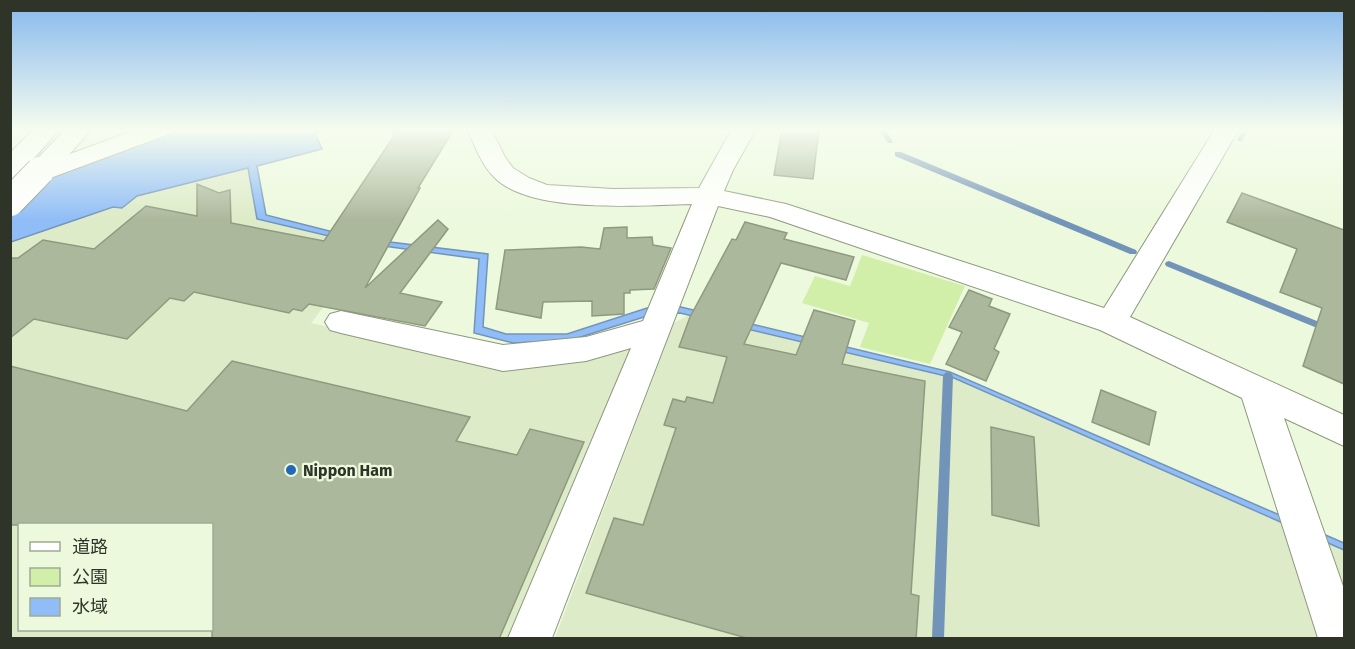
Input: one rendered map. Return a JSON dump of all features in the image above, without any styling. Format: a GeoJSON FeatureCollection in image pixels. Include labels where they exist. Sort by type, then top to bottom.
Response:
{"type":"FeatureCollection","features":[{"type":"Feature","properties":{"kind":"highway"},"geometry":{"type":"LineString","coordinates":[[10,202],[51,159]]}},
{"type":"Feature","properties":{"kind":"street"},"geometry":{"type":"LineString","coordinates":[[10,184],[78,159]]}},
{"type":"Feature","properties":{"kind":"street"},"geometry":{"type":"LineString","coordinates":[[494,159],[504,173],[520,184],[544,193],[613,197],[709,196],[776,210],[1112,322],[1344,431]]}},
{"type":"Feature","properties":{"kind":"street"},"geometry":{"type":"LineString","coordinates":[[530,639],[709,196],[726,159]]}},
{"type":"Feature","properties":{"kind":"street"},"geometry":{"type":"LineString","coordinates":[[1112,322],[1209,159]]}},
{"type":"Feature","properties":{"kind":"street"},"geometry":{"type":"LineString","coordinates":[[341,322],[503,357],[586,349],[660,318]]}},
{"type":"Feature","properties":{"kind":"street"},"geometry":{"type":"LineString","coordinates":[[1256,389],[1340,639]]}},
{"type":"Feature","properties":{"kind":"shaded area"},"geometry":{"type":"Polygon","coordinates":[[[248,167],[257,219],[373,244],[311,323],[500,365],[623,345],[631,351],[510,638],[11,638],[10,242],[114,207],[122,207],[137,196],[248,167]]]}},
{"type":"Feature","properties":{"kind":"shaded area"},"geometry":{"type":"Polygon","coordinates":[[[689,315],[948,376],[1291,527],[1326,638],[555,638],[674,323],[689,315]]]}},
{"type":"Feature","properties":{"kind":"shaded area"},"geometry":{"type":"Polygon","coordinates":[[[1329,543],[1344,550],[1344,590],[1329,543]]]}},
{"type":"Feature","properties":{"kind":"green space"},"geometry":{"type":"Polygon","coordinates":[[[862,255],[965,286],[930,364],[860,347],[869,323],[802,303],[815,276],[850,286],[862,255]]]}},
{"type":"Feature","properties":{"kind":"water"},"geometry":{"type":"Polygon","coordinates":[[[96,159],[283,159],[257,166],[266,215],[357,238],[488,254],[483,327],[506,334],[567,334],[647,308],[681,307],[950,372],[1344,543],[1344,550],[954,378],[680,313],[644,317],[571,340],[513,343],[474,333],[479,259],[354,242],[257,219],[248,168],[137,196],[122,208],[113,207],[11,242],[10,191],[96,159]]]}},
{"type":"Feature","properties":{"kind":"building"},"geometry":{"type":"Polygon","coordinates":[[[378,159],[436,159],[365,288],[438,220],[448,229],[400,293],[442,302],[425,326],[309,304],[302,311],[293,309],[289,313],[194,292],[184,301],[170,298],[127,339],[34,319],[10,338],[10,258],[18,258],[43,240],[94,249],[146,206],[197,216],[197,184],[219,193],[230,190],[231,223],[324,241],[378,159]]]}},
{"type":"Feature","properties":{"kind":"building"},"geometry":{"type":"Polygon","coordinates":[[[777,159],[815,159],[813,179],[774,175],[777,159]]]}},
{"type":"Feature","properties":{"kind":"building"},"geometry":{"type":"Polygon","coordinates":[[[1242,193],[1344,230],[1344,384],[1303,366],[1322,308],[1280,292],[1297,249],[1227,222],[1242,193]]]}},
{"type":"Feature","properties":{"kind":"building"},"geometry":{"type":"Polygon","coordinates":[[[745,222],[787,233],[784,239],[854,257],[846,280],[781,263],[744,344],[796,355],[814,310],[855,321],[842,364],[925,381],[911,594],[919,596],[916,639],[750,639],[586,593],[614,518],[643,525],[676,428],[664,425],[673,399],[685,402],[687,397],[713,403],[727,357],[679,347],[690,317],[732,239],[736,240],[745,222]]]}},
{"type":"Feature","properties":{"kind":"building"},"geometry":{"type":"Polygon","coordinates":[[[627,227],[627,238],[652,237],[653,245],[671,248],[654,289],[630,290],[630,293],[624,293],[624,314],[592,316],[592,301],[543,302],[541,318],[496,309],[505,250],[581,247],[600,249],[604,228],[627,227]]]}},
{"type":"Feature","properties":{"kind":"building"},"geometry":{"type":"Polygon","coordinates":[[[969,290],[992,299],[989,306],[1010,314],[994,349],[999,352],[986,381],[946,364],[962,332],[949,327],[969,290]]]}},
{"type":"Feature","properties":{"kind":"building","name":"Nippon Ham"},"geometry":{"type":"Polygon","coordinates":[[[232,361],[470,417],[456,441],[517,455],[530,429],[584,442],[499,639],[212,639],[213,523],[18,523],[18,525],[10,525],[10,366],[187,411],[232,361]]]}},
{"type":"Feature","properties":{"kind":"building"},"geometry":{"type":"Polygon","coordinates":[[[1101,390],[1156,412],[1149,445],[1092,422],[1101,390]]]}},
{"type":"Feature","properties":{"kind":"building"},"geometry":{"type":"Polygon","coordinates":[[[991,427],[1034,437],[1039,526],[992,515],[991,427]]]}},
{"type":"Feature","properties":{"kind":"waterway"},"geometry":{"type":"LineString","coordinates":[[911,159],[1133,252]]}},
{"type":"Feature","properties":{"kind":"waterway"},"geometry":{"type":"LineString","coordinates":[[1169,264],[1344,336]]}},
{"type":"Feature","properties":{"kind":"waterway"},"geometry":{"type":"LineString","coordinates":[[938,638],[948,376]]}},
{"type":"Feature","properties":{"kind":"place","name":"Nippon Ham"},"geometry":{"type":"Point","coordinates":[291,470]}}]}
